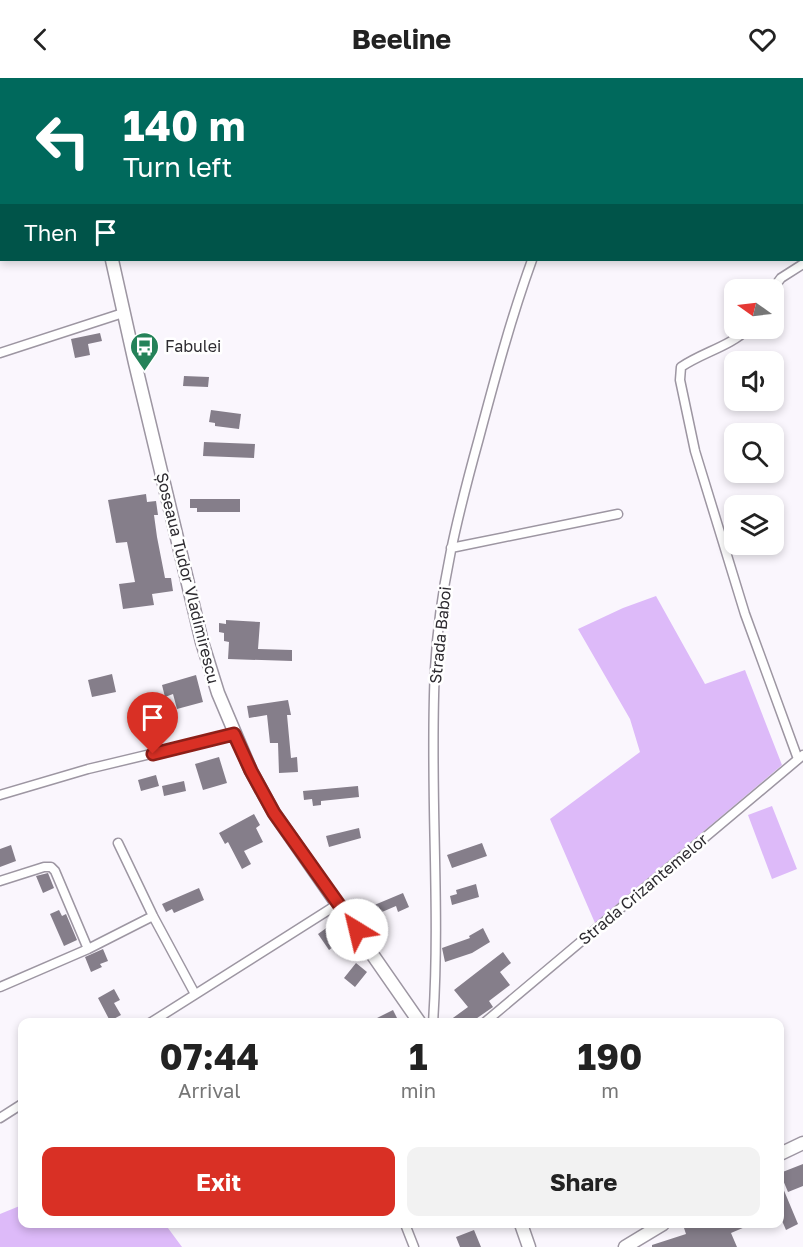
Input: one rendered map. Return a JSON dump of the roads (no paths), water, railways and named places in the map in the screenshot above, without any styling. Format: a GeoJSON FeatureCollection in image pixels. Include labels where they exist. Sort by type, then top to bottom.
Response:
{"type":"FeatureCollection","features":[{"type":"Feature","properties":{"kind":"main road","name":"Șoseaua Tudor Vladimirescu"},"geometry":{"type":"LineString","coordinates":[[112,261],[202,642],[234,734],[274,813],[417,1018]]}},
{"type":"Feature","properties":{"kind":"main road"},"geometry":{"type":"LineString","coordinates":[[784,1153],[803,1143]]}},
{"type":"Feature","properties":{"kind":"main road"},"geometry":{"type":"LineString","coordinates":[[522,1228],[529,1247]]}},
{"type":"Feature","properties":{"kind":"main road"},"geometry":{"type":"LineString","coordinates":[[625,1247],[656,1228]]}},
{"type":"Feature","properties":{"kind":"street","name":"Strada Baboi"},"geometry":{"type":"LineString","coordinates":[[433,1018],[435,667],[439,621],[451,548],[513,314],[532,261]]}},
{"type":"Feature","properties":{"kind":"street"},"geometry":{"type":"LineString","coordinates":[[780,279],[803,264]]}},
{"type":"Feature","properties":{"kind":"street"},"geometry":{"type":"LineString","coordinates":[[0,353],[123,313]]}},
{"type":"Feature","properties":{"kind":"street"},"geometry":{"type":"LineString","coordinates":[[737,339],[681,366],[680,380],[695,452],[741,603],[801,757]]}},
{"type":"Feature","properties":{"kind":"street"},"geometry":{"type":"LineString","coordinates":[[451,548],[618,514]]}},
{"type":"Feature","properties":{"kind":"street"},"geometry":{"type":"LineString","coordinates":[[0,795],[88,769],[234,734]]}},
{"type":"Feature","properties":{"kind":"street","name":"Strada Crizantemelor"},"geometry":{"type":"LineString","coordinates":[[490,1018],[801,757]]}},
{"type":"Feature","properties":{"kind":"street"},"geometry":{"type":"LineString","coordinates":[[118,843],[153,916],[195,994]]}},
{"type":"Feature","properties":{"kind":"street"},"geometry":{"type":"LineString","coordinates":[[0,881],[44,867],[51,867],[56,871],[88,949]]}},
{"type":"Feature","properties":{"kind":"street"},"geometry":{"type":"LineString","coordinates":[[158,1018],[338,904]]}},
{"type":"Feature","properties":{"kind":"street"},"geometry":{"type":"LineString","coordinates":[[0,987],[88,949],[153,916]]}},
{"type":"Feature","properties":{"kind":"street"},"geometry":{"type":"LineString","coordinates":[[0,1118],[18,1107]]}},
{"type":"Feature","properties":{"kind":"street"},"geometry":{"type":"LineString","coordinates":[[407,1228],[414,1247]]}},
{"type":"Feature","properties":{"kind":"place","name":"Fabulei"},"geometry":{"type":"Point","coordinates":[144,372]}}]}
